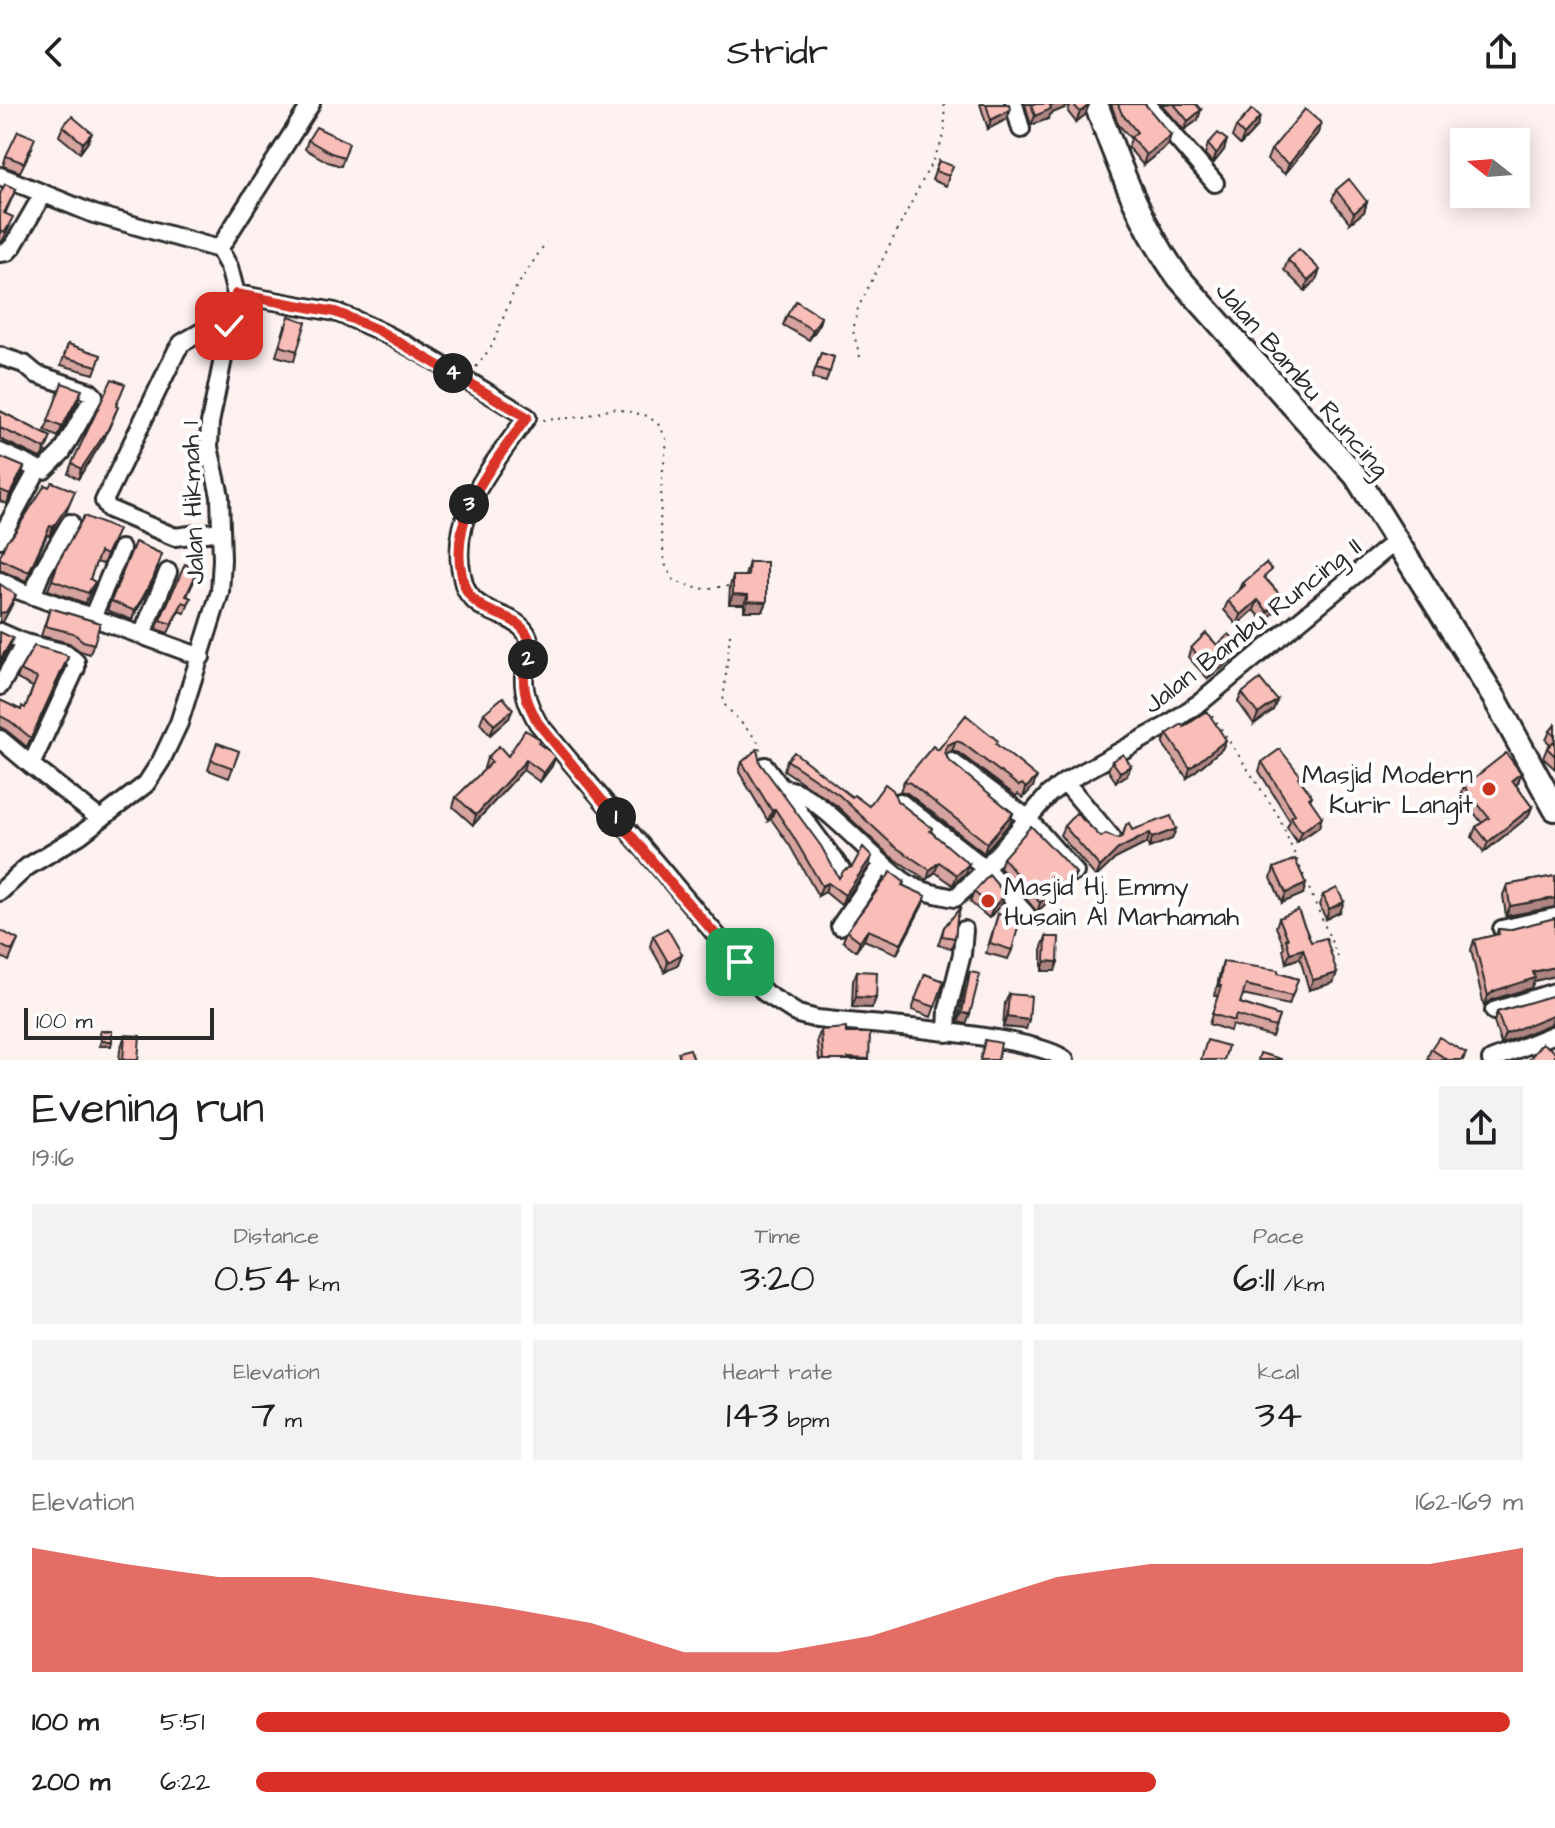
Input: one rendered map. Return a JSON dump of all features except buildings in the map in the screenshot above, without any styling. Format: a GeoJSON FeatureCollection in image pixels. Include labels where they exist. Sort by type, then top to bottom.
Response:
{"type":"FeatureCollection","features":[{"type":"Feature","properties":{"kind":"street"},"geometry":{"type":"LineString","coordinates":[[219,249],[311,104]]}},
{"type":"Feature","properties":{"kind":"street"},"geometry":{"type":"LineString","coordinates":[[1014,104],[1021,129]]}},
{"type":"Feature","properties":{"kind":"street","name":"Jalan Bambu Runcing"},"geometry":{"type":"LineString","coordinates":[[1096,104],[1137,210],[1160,252],[1198,300],[1356,476],[1508,721],[1555,809]]}},
{"type":"Feature","properties":{"kind":"street"},"geometry":{"type":"LineString","coordinates":[[1147,104],[1215,183]]}},
{"type":"Feature","properties":{"kind":"street"},"geometry":{"type":"LineString","coordinates":[[0,176],[94,214],[219,249],[229,267],[236,294],[335,312],[350,318],[378,330],[527,417],[470,502],[462,523],[458,547],[466,590],[474,601],[487,610],[523,629],[529,641],[524,678],[527,702],[538,723],[672,885],[765,993],[798,1014],[1026,1046],[1060,1055],[1065,1060]]}},
{"type":"Feature","properties":{"kind":"street"},"geometry":{"type":"LineString","coordinates":[[0,253],[7,252],[13,246],[43,194]]}},
{"type":"Feature","properties":{"kind":"street","name":"Jalan Hikmah 1"},"geometry":{"type":"LineString","coordinates":[[0,892],[27,867],[146,784],[179,723],[220,592],[220,496],[209,447],[210,423],[236,294]]}},
{"type":"Feature","properties":{"kind":"street"},"geometry":{"type":"LineString","coordinates":[[221,531],[175,537],[109,509],[104,501],[177,350],[182,343],[217,323],[229,326]]}},
{"type":"Feature","properties":{"kind":"street"},"geometry":{"type":"LineString","coordinates":[[0,356],[24,364],[36,374],[94,396],[55,462],[44,470],[0,452]]}},
{"type":"Feature","properties":{"kind":"street"},"geometry":{"type":"LineString","coordinates":[[0,539],[5,517],[38,469]]}},
{"type":"Feature","properties":{"kind":"street"},"geometry":{"type":"LineString","coordinates":[[32,596],[42,571],[70,523]]}},
{"type":"Feature","properties":{"kind":"street","name":"Jalan Bambu Runcing II"},"geometry":{"type":"LineString","coordinates":[[883,864],[910,886],[955,898],[985,868],[1039,802],[1065,782],[1115,756],[1202,701],[1397,540]]}},
{"type":"Feature","properties":{"kind":"street"},"geometry":{"type":"LineString","coordinates":[[92,618],[121,549]]}},
{"type":"Feature","properties":{"kind":"street"},"geometry":{"type":"LineString","coordinates":[[142,635],[168,572]]}},
{"type":"Feature","properties":{"kind":"street"},"geometry":{"type":"LineString","coordinates":[[0,581],[32,596],[201,657]]}},
{"type":"Feature","properties":{"kind":"street"},"geometry":{"type":"LineString","coordinates":[[0,632],[25,643],[66,653],[76,662],[76,668],[31,765]]}},
{"type":"Feature","properties":{"kind":"street"},"geometry":{"type":"LineString","coordinates":[[0,686],[25,643]]}},
{"type":"Feature","properties":{"kind":"street"},"geometry":{"type":"LineString","coordinates":[[0,739],[100,819]]}},
{"type":"Feature","properties":{"kind":"street"},"geometry":{"type":"LineString","coordinates":[[952,762],[1027,818],[1075,872]]}},
{"type":"Feature","properties":{"kind":"street"},"geometry":{"type":"LineString","coordinates":[[765,766],[841,869]]}},
{"type":"Feature","properties":{"kind":"street"},"geometry":{"type":"LineString","coordinates":[[1065,782],[1112,838]]}},
{"type":"Feature","properties":{"kind":"street"},"geometry":{"type":"LineString","coordinates":[[783,789],[792,789],[825,811],[883,864],[840,926]]}},
{"type":"Feature","properties":{"kind":"street"},"geometry":{"type":"LineString","coordinates":[[900,802],[985,868],[1026,914]]}},
{"type":"Feature","properties":{"kind":"street"},"geometry":{"type":"LineString","coordinates":[[1502,929],[1555,917]]}},
{"type":"Feature","properties":{"kind":"street"},"geometry":{"type":"LineString","coordinates":[[947,1033],[948,1009],[962,954],[964,930]]}},
{"type":"Feature","properties":{"kind":"street"},"geometry":{"type":"LineString","coordinates":[[1494,1011],[1555,992]]}},
{"type":"Feature","properties":{"kind":"street"},"geometry":{"type":"LineString","coordinates":[[1491,1060],[1555,1034]]}},
{"type":"Feature","properties":{"kind":"path"},"geometry":{"type":"LineString","coordinates":[[860,357],[853,331],[858,308],[942,142],[944,104]]}},
{"type":"Feature","properties":{"kind":"path"},"geometry":{"type":"LineString","coordinates":[[465,380],[492,346],[514,291],[546,242]]}},
{"type":"Feature","properties":{"kind":"path"},"geometry":{"type":"LineString","coordinates":[[527,417],[537,420],[583,417],[612,408],[648,416],[660,426],[667,441],[660,525],[665,564],[674,581],[699,589],[729,586]]}},
{"type":"Feature","properties":{"kind":"path"},"geometry":{"type":"LineString","coordinates":[[730,634],[723,703],[757,740],[765,766]]}},
{"type":"Feature","properties":{"kind":"path"},"geometry":{"type":"LineString","coordinates":[[1202,701],[1278,815],[1338,957]]}},
{"type":"Feature","properties":{"kind":"place","name":"Masjid Modern Kurir Langit"},"geometry":{"type":"Point","coordinates":[1489,789]}},
{"type":"Feature","properties":{"kind":"place","name":"Masjid Hj. Emmy Husain Al Marhamah"},"geometry":{"type":"Point","coordinates":[988,901]}},
{"type":"Feature","properties":{"kind":"route"},"geometry":{"type":"LineString","coordinates":[[229,326],[236,294],[335,312],[378,330],[527,417],[470,502],[462,523],[458,547],[466,590],[474,601],[487,610],[523,629],[530,652],[524,678],[527,702],[538,723],[740,962]]}}]}
